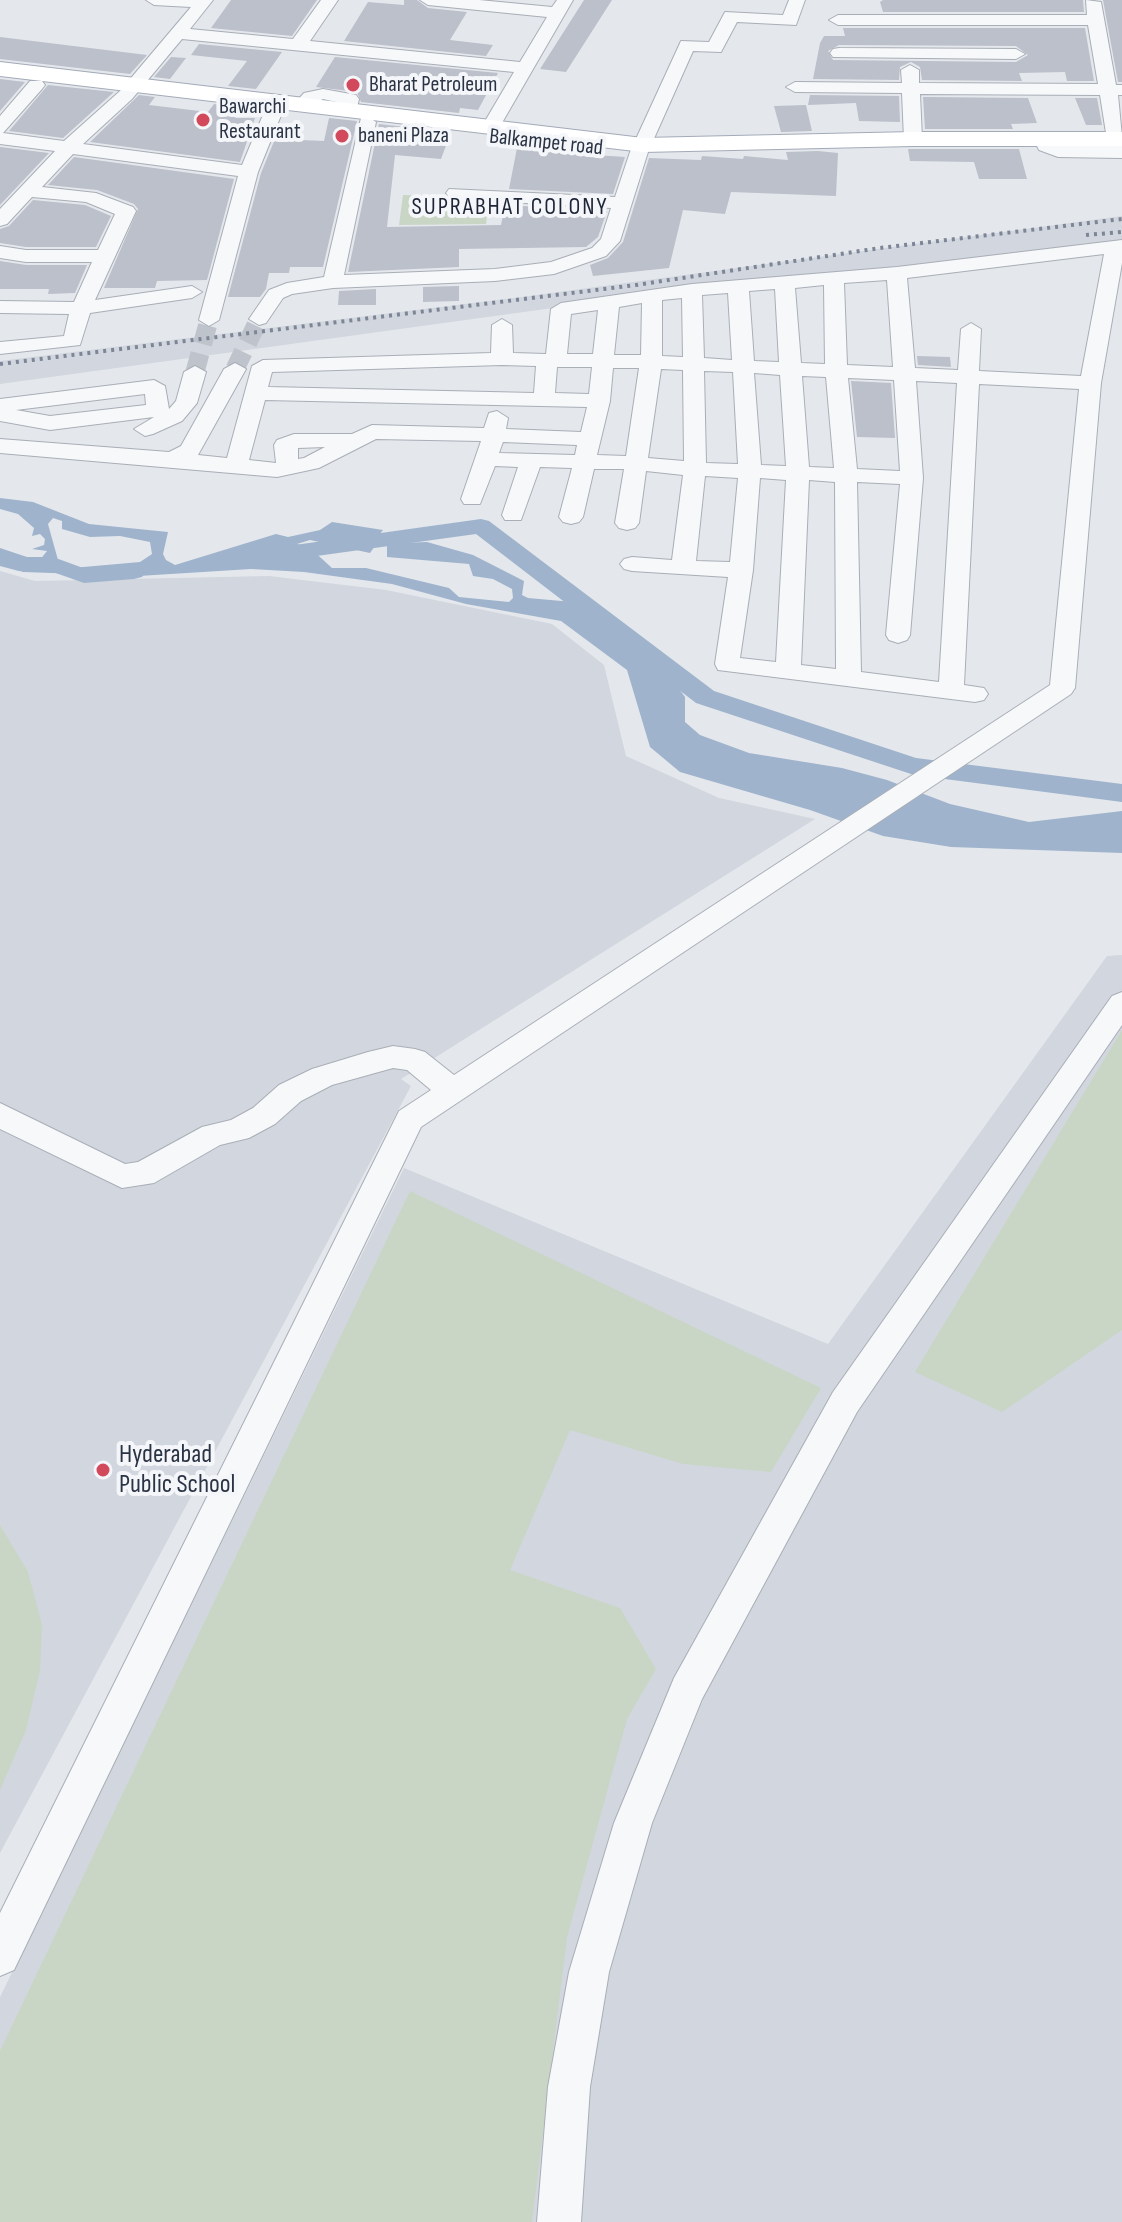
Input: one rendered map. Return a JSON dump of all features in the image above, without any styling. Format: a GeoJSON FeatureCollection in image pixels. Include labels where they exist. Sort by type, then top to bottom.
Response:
{"type":"FeatureCollection","features":[{"type":"Feature","properties":{"kind":"main road","name":"Balkampet road"},"geometry":{"type":"LineString","coordinates":[[0,69],[130,89],[641,148],[1045,143]]}},
{"type":"Feature","properties":{"kind":"main road","name":"Balkampet road"},"geometry":{"type":"LineString","coordinates":[[0,81],[130,89]]}},
{"type":"Feature","properties":{"kind":"main road","name":"Balkampet road"},"geometry":{"type":"LineString","coordinates":[[358,117],[490,128],[641,148],[913,139],[1045,143]]}},
{"type":"Feature","properties":{"kind":"main road"},"geometry":{"type":"LineString","coordinates":[[1045,143],[1113,141]]}},
{"type":"Feature","properties":{"kind":"street"},"geometry":{"type":"LineString","coordinates":[[154,0],[205,1]]}},
{"type":"Feature","properties":{"kind":"street"},"geometry":{"type":"LineString","coordinates":[[298,45],[330,0]]}},
{"type":"Feature","properties":{"kind":"street"},"geometry":{"type":"LineString","coordinates":[[259,319],[276,294],[287,289],[333,282],[495,275],[568,265],[599,252],[610,241],[641,148],[687,45],[715,48],[731,16],[790,21],[797,0]]}},
{"type":"Feature","properties":{"kind":"street"},"geometry":{"type":"LineString","coordinates":[[1092,0],[1114,90],[1113,141]]}},
{"type":"Feature","properties":{"kind":"street"},"geometry":{"type":"LineString","coordinates":[[0,220],[69,147],[130,89],[205,1]]}},
{"type":"Feature","properties":{"kind":"street"},"geometry":{"type":"LineString","coordinates":[[439,1],[561,6],[490,128]]}},
{"type":"Feature","properties":{"kind":"street"},"geometry":{"type":"LineString","coordinates":[[838,20],[907,9],[1009,19],[1095,20]]}},
{"type":"Feature","properties":{"kind":"street"},"geometry":{"type":"LineString","coordinates":[[907,9],[913,139]]}},
{"type":"Feature","properties":{"kind":"street"},"geometry":{"type":"LineString","coordinates":[[1009,19],[1025,89]]}},
{"type":"Feature","properties":{"kind":"street"},"geometry":{"type":"LineString","coordinates":[[179,33],[524,68]]}},
{"type":"Feature","properties":{"kind":"street"},"geometry":{"type":"LineString","coordinates":[[839,53],[1016,54]]}},
{"type":"Feature","properties":{"kind":"street"},"geometry":{"type":"LineString","coordinates":[[0,128],[36,85]]}},
{"type":"Feature","properties":{"kind":"street"},"geometry":{"type":"LineString","coordinates":[[795,87],[1114,90]]}},
{"type":"Feature","properties":{"kind":"street"},"geometry":{"type":"LineString","coordinates":[[209,320],[249,172],[284,107]]}},
{"type":"Feature","properties":{"kind":"street"},"geometry":{"type":"LineString","coordinates":[[333,282],[358,117]]}},
{"type":"Feature","properties":{"kind":"street"},"geometry":{"type":"LineString","coordinates":[[0,138],[249,172]]}},
{"type":"Feature","properties":{"kind":"street"},"geometry":{"type":"LineString","coordinates":[[0,348],[73,341],[81,308],[126,211],[89,197],[29,191]]}},
{"type":"Feature","properties":{"kind":"street"},"geometry":{"type":"LineString","coordinates":[[456,193],[623,203]]}},
{"type":"Feature","properties":{"kind":"street"},"geometry":{"type":"LineString","coordinates":[[0,1956],[410,1119],[1062,688],[1090,383],[1118,251],[897,273],[784,280],[561,309],[556,361]]}},
{"type":"Feature","properties":{"kind":"street"},"geometry":{"type":"LineString","coordinates":[[0,252],[26,256],[105,256]]}},
{"type":"Feature","properties":{"kind":"street"},"geometry":{"type":"LineString","coordinates":[[897,273],[912,478],[898,635]]}},
{"type":"Feature","properties":{"kind":"street"},"geometry":{"type":"LineString","coordinates":[[834,277],[836,369],[846,474],[849,680]]}},
{"type":"Feature","properties":{"kind":"street"},"geometry":{"type":"LineString","coordinates":[[784,280],[798,472],[788,672]]}},
{"type":"Feature","properties":{"kind":"street"},"geometry":{"type":"LineString","coordinates":[[738,285],[750,469],[741,574],[727,664],[963,693],[971,329]]}},
{"type":"Feature","properties":{"kind":"street"},"geometry":{"type":"LineString","coordinates":[[683,568],[695,469],[692,290]]}},
{"type":"Feature","properties":{"kind":"street"},"geometry":{"type":"LineString","coordinates":[[0,307],[81,308],[192,292]]}},
{"type":"Feature","properties":{"kind":"street"},"geometry":{"type":"LineString","coordinates":[[571,517],[590,439],[651,362],[652,296]]}},
{"type":"Feature","properties":{"kind":"street"},"geometry":{"type":"LineString","coordinates":[[609,303],[603,361],[635,463],[627,523]]}},
{"type":"Feature","properties":{"kind":"street"},"geometry":{"type":"LineString","coordinates":[[502,325],[502,359]]}},
{"type":"Feature","properties":{"kind":"street"},"geometry":{"type":"LineString","coordinates":[[236,468],[263,366],[502,359],[603,361],[905,372],[1090,383]]}},
{"type":"Feature","properties":{"kind":"street"},"geometry":{"type":"LineString","coordinates":[[544,399],[547,362],[556,361]]}},
{"type":"Feature","properties":{"kind":"street"},"geometry":{"type":"LineString","coordinates":[[173,459],[190,450],[235,369]]}},
{"type":"Feature","properties":{"kind":"street"},"geometry":{"type":"LineString","coordinates":[[0,429],[97,435],[125,434],[149,428],[174,416],[186,403],[195,372]]}},
{"type":"Feature","properties":{"kind":"street"},"geometry":{"type":"LineString","coordinates":[[0,406],[154,386],[158,410],[50,423],[0,414]]}},
{"type":"Feature","properties":{"kind":"street"},"geometry":{"type":"LineString","coordinates":[[99,392],[100,416]]}},
{"type":"Feature","properties":{"kind":"street"},"geometry":{"type":"LineString","coordinates":[[256,393],[544,399],[616,404]]}},
{"type":"Feature","properties":{"kind":"street"},"geometry":{"type":"LineString","coordinates":[[472,499],[494,435],[501,398]]}},
{"type":"Feature","properties":{"kind":"street"},"geometry":{"type":"LineString","coordinates":[[0,446],[173,459],[236,468],[288,468],[311,463],[372,432],[590,439]]}},
{"type":"Feature","properties":{"kind":"street"},"geometry":{"type":"LineString","coordinates":[[485,459],[635,463],[695,469],[912,478]]}},
{"type":"Feature","properties":{"kind":"street"},"geometry":{"type":"LineString","coordinates":[[513,515],[531,461]]}},
{"type":"Feature","properties":{"kind":"street"},"geometry":{"type":"LineString","coordinates":[[632,564],[792,579]]}},
{"type":"Feature","properties":{"kind":"street"},"geometry":{"type":"LineString","coordinates":[[559,2222],[569,2087],[589,1972],[633,1823],[687,1690],[845,1402],[1122,1003]]}},
{"type":"Feature","properties":{"kind":"street"},"geometry":{"type":"LineString","coordinates":[[0,1115],[122,1176],[143,1174],[213,1135],[238,1130],[264,1116],[290,1093],[322,1077],[368,1063],[393,1057],[415,1060],[453,1091]]}},
{"type":"Feature","properties":{"kind":"shaded area"},"geometry":{"type":"Polygon","coordinates":[[[1122,216],[1122,240],[896,269],[793,275],[0,384],[0,361],[522,297],[1122,216]]]}},
{"type":"Feature","properties":{"kind":"shaded area","name":"Hyderabad Public School"},"geometry":{"type":"Polygon","coordinates":[[[0,571],[35,581],[269,576],[386,590],[552,624],[604,665],[626,756],[719,798],[815,819],[401,1079],[411,1086],[0,1853],[0,571]]]}},
{"type":"Feature","properties":{"kind":"shaded area"},"geometry":{"type":"Polygon","coordinates":[[[1122,955],[1122,2222],[0,2222],[0,1997],[404,1168],[828,1344],[1107,956],[1122,955]]]}},
{"type":"Feature","properties":{"kind":"green space"},"geometry":{"type":"Polygon","coordinates":[[[403,195],[489,197],[486,224],[399,225],[403,195]]]}},
{"type":"Feature","properties":{"kind":"green space"},"geometry":{"type":"Polygon","coordinates":[[[1122,1030],[1122,1330],[1002,1412],[915,1372],[1122,1030]]]}},
{"type":"Feature","properties":{"kind":"green space"},"geometry":{"type":"Polygon","coordinates":[[[410,1191],[821,1388],[771,1472],[683,1464],[570,1430],[510,1570],[620,1608],[656,1669],[627,1719],[567,1937],[532,2222],[0,2222],[0,2051],[410,1191]]]}},
{"type":"Feature","properties":{"kind":"green space"},"geometry":{"type":"Polygon","coordinates":[[[0,1525],[28,1572],[42,1625],[40,1670],[26,1730],[0,1790],[0,1525]]]}},
{"type":"Feature","properties":{"kind":"water"},"geometry":{"type":"Polygon","coordinates":[[[0,498],[33,502],[89,524],[168,532],[163,554],[175,565],[276,534],[288,537],[320,530],[332,522],[383,530],[379,535],[385,539],[397,535],[400,543],[427,542],[473,555],[524,581],[522,595],[528,598],[573,602],[673,681],[685,697],[685,722],[700,735],[749,753],[842,768],[887,780],[950,804],[1029,822],[1122,811],[1122,853],[951,847],[883,836],[810,810],[680,772],[650,747],[627,670],[561,621],[466,604],[392,584],[304,572],[251,569],[139,576],[23,572],[0,565],[0,548],[39,561],[47,551],[32,549],[44,545],[45,539],[40,534],[32,536],[34,528],[18,514],[0,509],[0,498]],[[53,518],[48,524],[58,560],[63,566],[72,568],[140,562],[152,554],[150,542],[120,536],[90,537],[62,529],[62,521],[53,518]],[[310,540],[297,544],[310,548],[332,568],[366,568],[449,588],[459,597],[509,602],[513,598],[512,589],[493,579],[473,576],[469,564],[387,557],[387,545],[375,546],[370,553],[310,540]]]}},
{"type":"Feature","properties":{"kind":"building"},"geometry":{"type":"Polygon","coordinates":[[[231,0],[317,0],[292,36],[211,28],[231,0]]]}},
{"type":"Feature","properties":{"kind":"building"},"geometry":{"type":"Polygon","coordinates":[[[404,0],[417,0],[428,8],[467,12],[450,40],[493,45],[486,56],[344,41],[368,2],[404,5],[404,0]]]}},
{"type":"Feature","properties":{"kind":"building"},"geometry":{"type":"Polygon","coordinates":[[[584,0],[612,0],[566,72],[540,69],[584,0]]]}},
{"type":"Feature","properties":{"kind":"building"},"geometry":{"type":"Polygon","coordinates":[[[1083,0],[1084,12],[883,12],[880,2],[1083,0]]]}},
{"type":"Feature","properties":{"kind":"building"},"geometry":{"type":"Polygon","coordinates":[[[1103,0],[1122,0],[1122,82],[1118,82],[1103,0]]]}},
{"type":"Feature","properties":{"kind":"building"},"geometry":{"type":"Polygon","coordinates":[[[843,28],[1085,28],[1094,81],[1067,81],[1065,72],[1019,73],[1022,81],[922,80],[920,67],[911,62],[900,67],[899,80],[813,79],[824,36],[845,36],[843,28]],[[839,45],[828,51],[833,60],[1016,62],[1028,55],[1016,46],[839,45]]]}},
{"type":"Feature","properties":{"kind":"building"},"geometry":{"type":"Polygon","coordinates":[[[0,37],[147,55],[130,74],[0,59],[0,37]]]}},
{"type":"Feature","properties":{"kind":"building"},"geometry":{"type":"Polygon","coordinates":[[[199,44],[282,52],[256,89],[228,86],[247,61],[191,55],[199,44]]]}},
{"type":"Feature","properties":{"kind":"building"},"geometry":{"type":"Polygon","coordinates":[[[171,57],[186,58],[170,79],[154,77],[171,57]]]}},
{"type":"Feature","properties":{"kind":"building"},"geometry":{"type":"Polygon","coordinates":[[[335,57],[498,73],[478,110],[460,108],[459,113],[361,102],[357,92],[316,87],[335,57]]]}},
{"type":"Feature","properties":{"kind":"building"},"geometry":{"type":"Polygon","coordinates":[[[0,79],[25,82],[0,111],[0,79]]]}},
{"type":"Feature","properties":{"kind":"building"},"geometry":{"type":"Polygon","coordinates":[[[48,85],[114,92],[63,138],[9,131],[48,85]]]}},
{"type":"Feature","properties":{"kind":"building"},"geometry":{"type":"Polygon","coordinates":[[[139,95],[155,97],[149,105],[208,112],[214,104],[242,108],[235,118],[255,118],[240,162],[90,142],[139,95]]]}},
{"type":"Feature","properties":{"kind":"building"},"geometry":{"type":"Polygon","coordinates":[[[810,95],[899,96],[900,122],[859,121],[856,103],[808,105],[810,95]]]}},
{"type":"Feature","properties":{"kind":"building"},"geometry":{"type":"Polygon","coordinates":[[[923,97],[1028,98],[1037,123],[1011,124],[1013,129],[925,129],[923,97]]]}},
{"type":"Feature","properties":{"kind":"building"},"geometry":{"type":"Polygon","coordinates":[[[1075,98],[1097,98],[1102,125],[1086,125],[1075,98]]]}},
{"type":"Feature","properties":{"kind":"building"},"geometry":{"type":"Polygon","coordinates":[[[806,105],[812,131],[781,132],[774,106],[806,105]]]}},
{"type":"Feature","properties":{"kind":"building"},"geometry":{"type":"Polygon","coordinates":[[[329,118],[357,121],[323,267],[290,267],[289,273],[269,273],[266,289],[260,297],[228,297],[261,173],[275,139],[324,141],[329,118]]]}},
{"type":"Feature","properties":{"kind":"building"},"geometry":{"type":"Polygon","coordinates":[[[379,124],[451,132],[441,159],[395,155],[387,227],[501,225],[505,205],[607,211],[598,237],[586,247],[459,249],[459,267],[348,272],[379,124]]]}},
{"type":"Feature","properties":{"kind":"building"},"geometry":{"type":"Polygon","coordinates":[[[0,147],[49,153],[0,205],[0,147]]]}},
{"type":"Feature","properties":{"kind":"building"},"geometry":{"type":"Polygon","coordinates":[[[517,148],[625,157],[613,194],[509,189],[517,148]]]}},
{"type":"Feature","properties":{"kind":"building"},"geometry":{"type":"Polygon","coordinates":[[[908,149],[1019,149],[1027,179],[979,179],[974,162],[910,161],[908,149]]]}},
{"type":"Feature","properties":{"kind":"building"},"geometry":{"type":"Polygon","coordinates":[[[786,152],[838,153],[836,196],[731,192],[725,214],[683,210],[669,268],[593,276],[590,265],[608,258],[623,242],[649,158],[701,160],[702,156],[743,159],[744,156],[788,160],[786,152]]]}},
{"type":"Feature","properties":{"kind":"building"},"geometry":{"type":"Polygon","coordinates":[[[74,157],[234,179],[207,280],[157,281],[155,288],[104,288],[138,209],[134,204],[97,190],[48,185],[74,157]]]}},
{"type":"Feature","properties":{"kind":"building"},"geometry":{"type":"Polygon","coordinates":[[[33,200],[85,205],[111,216],[96,247],[26,247],[0,243],[0,229],[9,226],[33,200]]]}},
{"type":"Feature","properties":{"kind":"building"},"geometry":{"type":"Polygon","coordinates":[[[0,261],[26,265],[87,265],[75,293],[48,294],[49,289],[0,289],[0,261]]]}},
{"type":"Feature","properties":{"kind":"building"},"geometry":{"type":"Polygon","coordinates":[[[459,286],[459,301],[423,302],[423,287],[459,286]]]}},
{"type":"Feature","properties":{"kind":"building"},"geometry":{"type":"Polygon","coordinates":[[[376,289],[376,305],[338,305],[339,291],[376,289]]]}},
{"type":"Feature","properties":{"kind":"building"},"geometry":{"type":"Polygon","coordinates":[[[917,356],[950,357],[951,367],[918,365],[917,356]]]}},
{"type":"Feature","properties":{"kind":"building"},"geometry":{"type":"Polygon","coordinates":[[[851,381],[891,383],[895,438],[857,437],[851,381]]]}},
{"type":"Feature","properties":{"kind":"waterway"},"geometry":{"type":"LineString","coordinates":[[273,555],[481,526],[705,697],[914,766],[1122,793]]}},
{"type":"Feature","properties":{"kind":"waterway"},"geometry":{"type":"LineString","coordinates":[[0,558],[19,564],[53,564],[84,576],[134,572]]}},
{"type":"Feature","properties":{"kind":"tunnel"},"geometry":{"type":"LineString","coordinates":[[235,369],[259,319]]}},
{"type":"Feature","properties":{"kind":"tunnel"},"geometry":{"type":"LineString","coordinates":[[195,372],[209,320]]}},
{"type":"Feature","properties":{"kind":"railway"},"geometry":{"type":"LineString","coordinates":[[0,364],[636,285],[880,248],[1122,219]]}},
{"type":"Feature","properties":{"kind":"railway"},"geometry":{"type":"LineString","coordinates":[[1086,235],[1122,232]]}},
{"type":"Feature","properties":{"kind":"place","name":"Bharat Petroleum"},"geometry":{"type":"Point","coordinates":[353,85]}},
{"type":"Feature","properties":{"kind":"place","name":"Bawarchi Restaurant"},"geometry":{"type":"Point","coordinates":[203,120]}},
{"type":"Feature","properties":{"kind":"place","name":"baneni Plaza"},"geometry":{"type":"Point","coordinates":[342,136]}},
{"type":"Feature","properties":{"kind":"place","name":"Hyderabad Public School"},"geometry":{"type":"Point","coordinates":[103,1470]}},
{"type":"Feature","properties":{"kind":"district","name":"SUPRABHAT COLONY"},"geometry":{"type":"Point","coordinates":[510,208]}}]}
